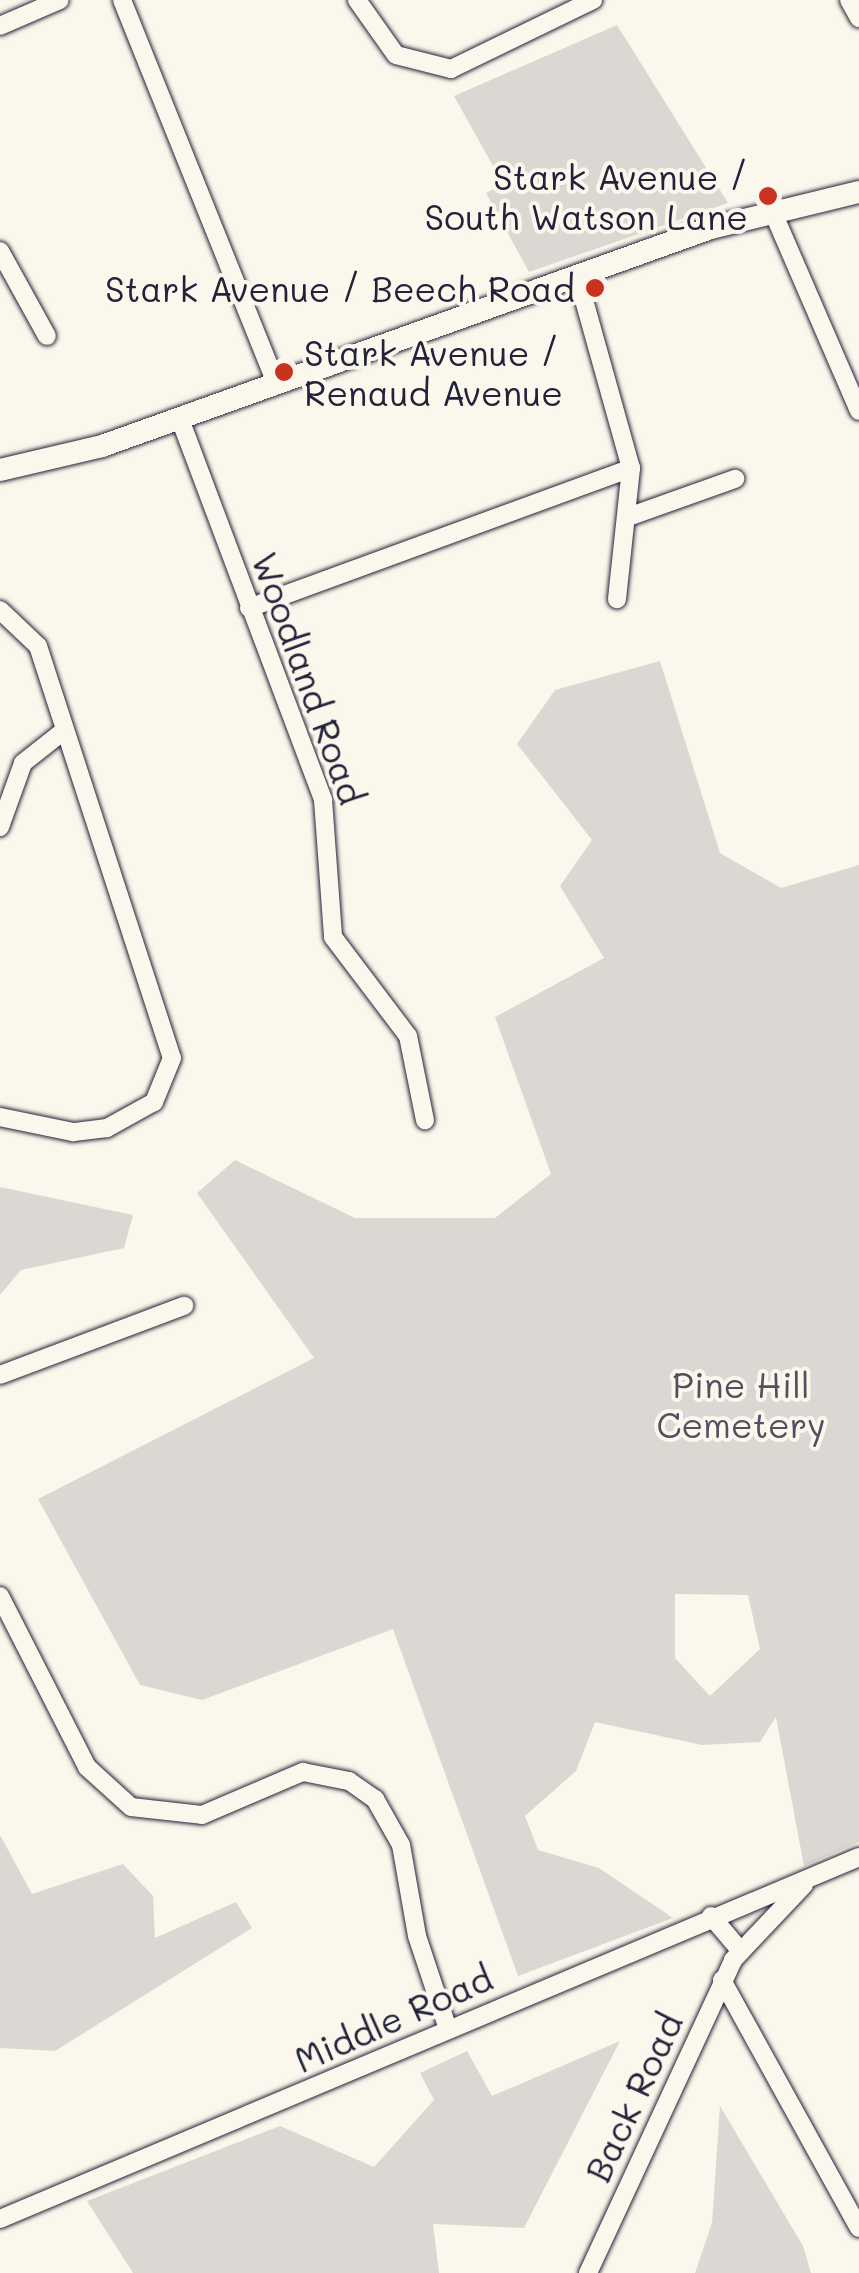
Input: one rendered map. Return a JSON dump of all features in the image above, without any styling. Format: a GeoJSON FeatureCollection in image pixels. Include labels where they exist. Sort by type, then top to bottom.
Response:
{"type":"FeatureCollection","features":[{"type":"Feature","properties":{"kind":"main road"},"geometry":{"type":"LineString","coordinates":[[0,470],[180,418],[577,275],[772,210],[859,192]]}},
{"type":"Feature","properties":{"kind":"street"},"geometry":{"type":"LineString","coordinates":[[0,26],[60,0]]}},
{"type":"Feature","properties":{"kind":"street"},"geometry":{"type":"LineString","coordinates":[[122,0],[277,384]]}},
{"type":"Feature","properties":{"kind":"street"},"geometry":{"type":"LineString","coordinates":[[357,0],[386,45],[424,67],[462,66],[593,0]]}},
{"type":"Feature","properties":{"kind":"street"},"geometry":{"type":"LineString","coordinates":[[849,0],[859,18]]}},
{"type":"Feature","properties":{"kind":"street"},"geometry":{"type":"LineString","coordinates":[[772,210],[859,410]]}},
{"type":"Feature","properties":{"kind":"street"},"geometry":{"type":"LineString","coordinates":[[0,251],[47,336]]}},
{"type":"Feature","properties":{"kind":"street"},"geometry":{"type":"LineString","coordinates":[[577,275],[631,468],[618,598]]}},
{"type":"Feature","properties":{"kind":"street","name":"Woodland Road"},"geometry":{"type":"LineString","coordinates":[[180,418],[328,816],[334,937],[408,1036],[425,1120]]}},
{"type":"Feature","properties":{"kind":"street"},"geometry":{"type":"LineString","coordinates":[[249,608],[631,468]]}},
{"type":"Feature","properties":{"kind":"street"},"geometry":{"type":"LineString","coordinates":[[628,517],[734,479]]}},
{"type":"Feature","properties":{"kind":"street"},"geometry":{"type":"LineString","coordinates":[[0,610],[38,646],[61,733],[160,1010],[170,1074],[143,1112],[107,1128],[56,1130],[0,1117]]}},
{"type":"Feature","properties":{"kind":"street"},"geometry":{"type":"LineString","coordinates":[[0,826],[24,763],[61,733]]}},
{"type":"Feature","properties":{"kind":"street"},"geometry":{"type":"LineString","coordinates":[[0,1375],[184,1306]]}},
{"type":"Feature","properties":{"kind":"street"},"geometry":{"type":"LineString","coordinates":[[0,1596],[88,1767],[131,1807],[202,1815],[303,1772],[349,1780],[374,1799],[401,1845],[417,1936],[448,2030]]}},
{"type":"Feature","properties":{"kind":"street","name":"Middle Road"},"geometry":{"type":"LineString","coordinates":[[0,2220],[711,1916],[859,1858]]}},
{"type":"Feature","properties":{"kind":"street","name":"Back Road"},"geometry":{"type":"LineString","coordinates":[[588,2273],[739,1949],[812,1878]]}},
{"type":"Feature","properties":{"kind":"street"},"geometry":{"type":"LineString","coordinates":[[711,1916],[739,1949]]}},
{"type":"Feature","properties":{"kind":"street"},"geometry":{"type":"LineString","coordinates":[[722,1980],[859,2228]]}},
{"type":"Feature","properties":{"kind":"green space"},"geometry":{"type":"Polygon","coordinates":[[[617,25],[728,203],[529,272],[486,193],[503,184],[454,96],[617,25]]]}},
{"type":"Feature","properties":{"kind":"green space","name":"Pine Hill Cemetery"},"geometry":{"type":"Polygon","coordinates":[[[660,661],[720,853],[781,888],[859,865],[859,1842],[804,1866],[776,1717],[760,1742],[702,1745],[595,1722],[576,1771],[525,1816],[538,1850],[599,1868],[673,1918],[518,1976],[393,1629],[202,1700],[140,1685],[38,1499],[314,1358],[197,1193],[235,1160],[355,1218],[495,1218],[551,1174],[495,1017],[604,958],[560,886],[592,840],[517,744],[555,690],[660,661]],[[675,1594],[675,1658],[710,1696],[760,1649],[748,1595],[675,1594]]]}},
{"type":"Feature","properties":{"kind":"green space"},"geometry":{"type":"Polygon","coordinates":[[[0,1187],[133,1215],[124,1248],[21,1270],[0,1295],[0,1187]]]}},
{"type":"Feature","properties":{"kind":"green space"},"geometry":{"type":"Polygon","coordinates":[[[0,1835],[32,1894],[123,1864],[153,1896],[155,1938],[236,1902],[252,1928],[55,2051],[0,2048],[0,1835]]]}},
{"type":"Feature","properties":{"kind":"green space"},"geometry":{"type":"Polygon","coordinates":[[[620,2041],[524,2228],[433,2224],[439,2273],[133,2273],[87,2201],[280,2126],[374,2167],[434,2100],[420,2073],[467,2051],[492,2096],[620,2041]]]}},
{"type":"Feature","properties":{"kind":"green space"},"geometry":{"type":"Polygon","coordinates":[[[720,2106],[803,2246],[811,2273],[695,2273],[712,2223],[720,2106]]]}},
{"type":"Feature","properties":{"kind":"place","name":"Stark Avenue / South Watson Lane"},"geometry":{"type":"Point","coordinates":[768,196]}},
{"type":"Feature","properties":{"kind":"place","name":"Stark Avenue / Beech Road"},"geometry":{"type":"Point","coordinates":[595,288]}},
{"type":"Feature","properties":{"kind":"place","name":"Stark Avenue / Renaud Avenue"},"geometry":{"type":"Point","coordinates":[284,372]}}]}
